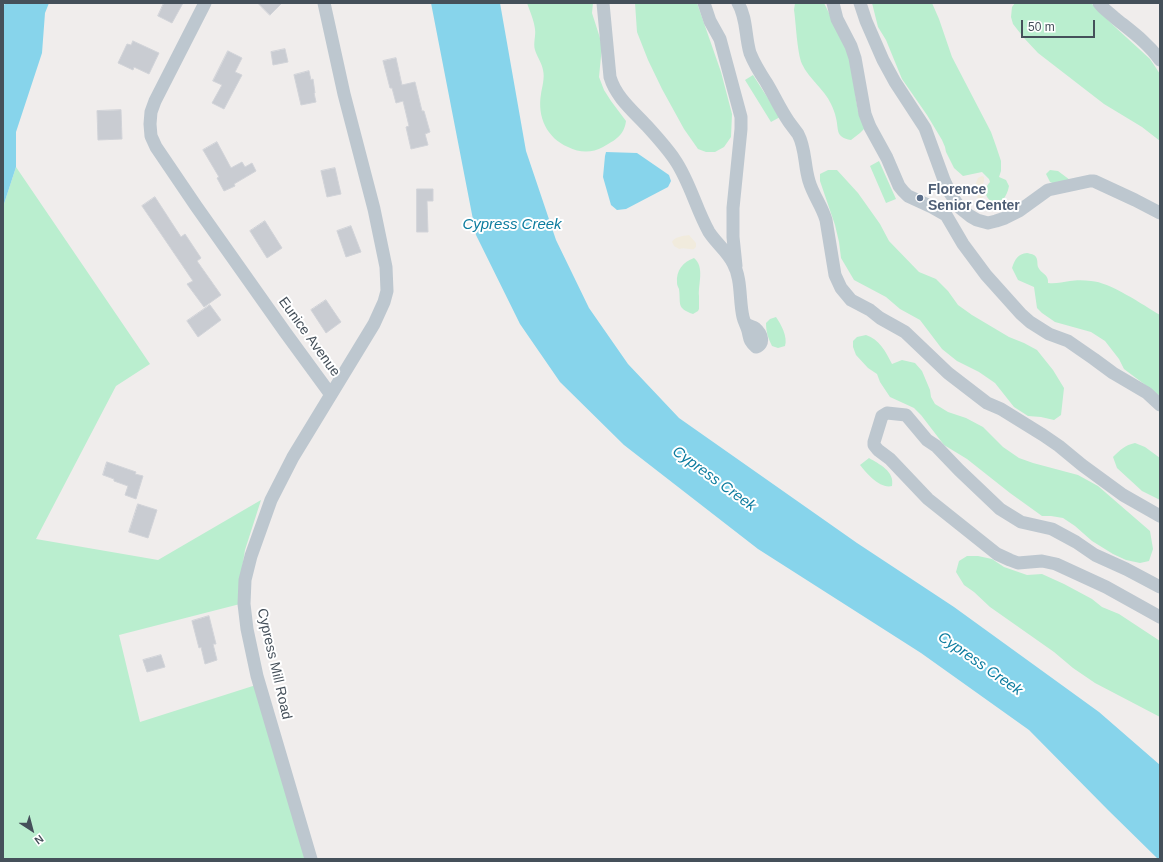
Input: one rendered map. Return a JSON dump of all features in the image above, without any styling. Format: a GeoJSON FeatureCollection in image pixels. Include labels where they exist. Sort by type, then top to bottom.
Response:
{"type":"FeatureCollection","features":[{"type":"Feature","properties":{"kind":"street","name":"Eunice Avenue"},"geometry":{"type":"LineString","coordinates":[[205,3],[154,101],[151,112],[151,136],[156,147],[196,206],[331,395],[374,324],[384,302],[387,291],[386,267],[379,232],[344,94],[324,3]]}},
{"type":"Feature","properties":{"kind":"street"},"geometry":{"type":"LineString","coordinates":[[603,3],[609,72],[613,87],[662,143],[676,162],[690,188],[709,232],[713,239],[727,254],[736,270]]}},
{"type":"Feature","properties":{"kind":"street"},"geometry":{"type":"LineString","coordinates":[[704,3],[710,21],[720,39],[741,117],[742,128],[733,208],[733,238],[743,317],[746,324]]}},
{"type":"Feature","properties":{"kind":"street"},"geometry":{"type":"LineString","coordinates":[[738,3],[742,11],[750,52],[753,59],[782,111],[800,139],[805,154],[808,180],[824,212],[836,275],[841,288],[846,295],[851,300],[905,332],[948,373],[987,403],[1001,409],[1043,435],[1123,495],[1160,516]]}},
{"type":"Feature","properties":{"kind":"street"},"geometry":{"type":"LineString","coordinates":[[834,3],[837,19],[851,46],[855,58],[865,114],[870,127],[887,158],[898,186],[908,196],[946,215],[963,244],[986,275],[1030,322],[1049,334],[1068,341],[1113,373],[1147,393],[1160,406]]}},
{"type":"Feature","properties":{"kind":"street"},"geometry":{"type":"LineString","coordinates":[[860,3],[883,60],[895,82],[925,128],[950,193],[960,208],[970,216],[988,223],[996,221],[1019,211],[1048,190],[1090,181],[1094,181],[1120,192],[1160,213]]}},
{"type":"Feature","properties":{"kind":"street"},"geometry":{"type":"LineString","coordinates":[[1099,3],[1130,31],[1143,40],[1160,60]]}},
{"type":"Feature","properties":{"kind":"street","name":"Cypress Mill Road"},"geometry":{"type":"LineString","coordinates":[[311,859],[257,676],[247,629],[244,604],[245,580],[251,556],[271,500],[293,457],[331,395]]}},
{"type":"Feature","properties":{"kind":"street"},"geometry":{"type":"LineString","coordinates":[[1160,587],[1095,555],[1076,542],[1052,529],[1021,522],[1014,518],[1000,509],[936,446],[927,440],[906,415],[887,413],[882,416],[874,442],[874,445],[878,450],[890,459],[928,499],[997,554],[1018,563],[1042,561],[1056,564],[1106,587],[1160,617]]}},
{"type":"Feature","properties":{"kind":"green space"},"geometry":{"type":"Polygon","coordinates":[[[527,3],[593,3],[592,13],[602,46],[599,77],[604,90],[626,121],[621,134],[615,140],[599,149],[581,151],[572,149],[561,143],[554,138],[545,126],[542,119],[540,103],[544,73],[535,50],[533,19],[527,3]]]}},
{"type":"Feature","properties":{"kind":"green space"},"geometry":{"type":"Polygon","coordinates":[[[635,3],[697,3],[721,72],[732,114],[731,137],[724,147],[715,152],[706,152],[698,149],[684,129],[662,89],[637,32],[635,3]]]}},
{"type":"Feature","properties":{"kind":"green space"},"geometry":{"type":"Polygon","coordinates":[[[795,3],[824,3],[854,63],[855,93],[858,111],[865,128],[851,140],[840,135],[831,104],[802,64],[797,37],[794,10],[795,3]]]}},
{"type":"Feature","properties":{"kind":"green space"},"geometry":{"type":"Polygon","coordinates":[[[872,3],[932,3],[952,57],[991,132],[996,146],[1001,161],[1001,171],[999,177],[1006,180],[1009,186],[1006,195],[1001,201],[996,202],[988,198],[986,188],[990,182],[982,172],[963,176],[954,168],[942,140],[902,79],[886,40],[878,27],[872,3]]]}},
{"type":"Feature","properties":{"kind":"green space"},"geometry":{"type":"Polygon","coordinates":[[[1015,3],[1091,3],[1150,59],[1160,74],[1160,141],[1142,127],[1104,104],[1038,53],[1013,24],[1011,17],[1012,7],[1015,3]]]}},
{"type":"Feature","properties":{"kind":"green space"},"geometry":{"type":"Polygon","coordinates":[[[753,75],[780,117],[771,122],[745,80],[753,75]]]}},
{"type":"Feature","properties":{"kind":"green space"},"geometry":{"type":"Polygon","coordinates":[[[879,161],[896,199],[886,203],[870,166],[879,161]]]}},
{"type":"Feature","properties":{"kind":"green space"},"geometry":{"type":"Polygon","coordinates":[[[16,167],[150,364],[116,386],[36,539],[158,560],[261,500],[245,550],[239,587],[240,604],[119,635],[140,722],[256,685],[305,859],[3,859],[3,207],[16,167]]]}},
{"type":"Feature","properties":{"kind":"green space"},"geometry":{"type":"Polygon","coordinates":[[[828,170],[837,170],[858,193],[880,224],[889,241],[919,272],[936,279],[948,291],[958,305],[972,315],[1009,337],[1037,350],[1053,370],[1064,388],[1061,415],[1054,420],[1028,416],[1014,407],[995,383],[979,372],[957,361],[942,349],[920,320],[900,309],[886,297],[854,280],[841,258],[835,225],[820,181],[820,174],[828,170]]]}},
{"type":"Feature","properties":{"kind":"green space"},"geometry":{"type":"Polygon","coordinates":[[[1050,170],[1058,171],[1070,180],[1060,186],[1050,182],[1046,174],[1050,170]]]}},
{"type":"Feature","properties":{"kind":"green space"},"geometry":{"type":"Polygon","coordinates":[[[1027,253],[1036,257],[1038,267],[1046,276],[1048,283],[1080,280],[1099,282],[1117,290],[1160,315],[1160,396],[1124,369],[1119,359],[1105,341],[1091,332],[1055,322],[1037,308],[1034,287],[1018,280],[1012,268],[1014,262],[1021,254],[1027,253]]]}},
{"type":"Feature","properties":{"kind":"green space"},"geometry":{"type":"Polygon","coordinates":[[[694,258],[699,266],[700,276],[699,309],[693,314],[684,310],[680,305],[677,278],[681,267],[694,258]]]}},
{"type":"Feature","properties":{"kind":"green space"},"geometry":{"type":"Polygon","coordinates":[[[776,317],[782,327],[786,339],[785,346],[778,348],[772,346],[766,326],[766,323],[770,319],[776,317]]]}},
{"type":"Feature","properties":{"kind":"green space"},"geometry":{"type":"Polygon","coordinates":[[[866,335],[878,343],[885,351],[892,364],[902,360],[915,363],[922,371],[935,404],[948,412],[966,418],[983,427],[1003,447],[1019,458],[1078,475],[1098,486],[1150,531],[1153,549],[1149,561],[1140,563],[1126,560],[1092,541],[1063,518],[1042,516],[967,459],[944,445],[914,408],[890,397],[880,382],[877,374],[868,368],[856,355],[853,347],[853,341],[857,337],[866,335]]]}},
{"type":"Feature","properties":{"kind":"green space"},"geometry":{"type":"Polygon","coordinates":[[[1135,443],[1145,447],[1160,458],[1160,500],[1142,491],[1117,468],[1113,457],[1123,448],[1135,443]]]}},
{"type":"Feature","properties":{"kind":"green space"},"geometry":{"type":"Polygon","coordinates":[[[869,458],[889,472],[892,486],[878,483],[863,469],[860,465],[869,458]]]}},
{"type":"Feature","properties":{"kind":"green space"},"geometry":{"type":"Polygon","coordinates":[[[967,556],[978,556],[992,559],[1004,567],[1027,575],[1042,574],[1092,599],[1102,607],[1119,614],[1160,641],[1160,717],[1095,683],[990,607],[964,585],[956,572],[959,561],[967,556]]]}},
{"type":"Feature","properties":{"kind":"sand"},"geometry":{"type":"Polygon","coordinates":[[[982,176],[984,177],[982,187],[984,196],[978,199],[974,188],[978,178],[982,176]]]}},
{"type":"Feature","properties":{"kind":"sand"},"geometry":{"type":"Polygon","coordinates":[[[689,235],[696,243],[696,247],[694,249],[679,249],[674,246],[672,242],[673,240],[689,235]]]}},
{"type":"Feature","properties":{"kind":"water"},"geometry":{"type":"Polygon","coordinates":[[[5,3],[49,3],[45,13],[42,53],[16,132],[16,167],[3,207],[3,8],[5,3]]]}},
{"type":"Feature","properties":{"kind":"water","name":"Cypress Creek"},"geometry":{"type":"Polygon","coordinates":[[[431,3],[500,3],[526,151],[556,240],[589,308],[628,364],[679,418],[857,543],[954,607],[1099,712],[1160,765],[1160,859],[1158,859],[1108,810],[1029,730],[921,653],[758,549],[624,445],[560,382],[520,324],[476,235],[431,3]]]}},
{"type":"Feature","properties":{"kind":"water"},"geometry":{"type":"Polygon","coordinates":[[[606,152],[637,153],[669,175],[671,181],[668,187],[626,209],[617,210],[611,205],[603,177],[606,152]]]}},
{"type":"Feature","properties":{"kind":"building"},"geometry":{"type":"Polygon","coordinates":[[[164,3],[183,3],[172,23],[158,16],[164,3]]]}},
{"type":"Feature","properties":{"kind":"building"},"geometry":{"type":"Polygon","coordinates":[[[258,3],[282,3],[270,15],[258,3]]]}},
{"type":"Feature","properties":{"kind":"building"},"geometry":{"type":"Polygon","coordinates":[[[133,41],[159,53],[149,74],[134,67],[133,70],[118,63],[127,44],[131,45],[133,41]]]}},
{"type":"Feature","properties":{"kind":"building"},"geometry":{"type":"Polygon","coordinates":[[[285,49],[288,62],[273,65],[271,52],[285,49]]]}},
{"type":"Feature","properties":{"kind":"building"},"geometry":{"type":"Polygon","coordinates":[[[228,51],[242,58],[235,72],[242,75],[224,109],[212,103],[222,85],[213,81],[228,51]]]}},
{"type":"Feature","properties":{"kind":"building"},"geometry":{"type":"Polygon","coordinates":[[[396,58],[402,85],[415,82],[422,111],[424,111],[430,132],[425,134],[428,145],[411,149],[406,127],[409,126],[403,101],[396,103],[392,88],[390,88],[383,61],[396,58]]]}},
{"type":"Feature","properties":{"kind":"building"},"geometry":{"type":"Polygon","coordinates":[[[309,71],[311,80],[313,79],[316,102],[301,105],[294,75],[309,71]]]}},
{"type":"Feature","properties":{"kind":"building"},"geometry":{"type":"Polygon","coordinates":[[[121,110],[122,139],[98,140],[97,111],[121,110]]]}},
{"type":"Feature","properties":{"kind":"building"},"geometry":{"type":"Polygon","coordinates":[[[217,142],[231,168],[242,162],[245,167],[252,163],[256,171],[234,184],[235,186],[224,191],[217,178],[219,177],[203,150],[217,142]]]}},
{"type":"Feature","properties":{"kind":"building"},"geometry":{"type":"Polygon","coordinates":[[[335,168],[341,194],[327,197],[321,171],[335,168]]]}},
{"type":"Feature","properties":{"kind":"building"},"geometry":{"type":"Polygon","coordinates":[[[417,189],[433,189],[433,201],[427,201],[428,232],[417,232],[417,189]]]}},
{"type":"Feature","properties":{"kind":"building"},"geometry":{"type":"Polygon","coordinates":[[[155,197],[181,237],[185,234],[201,258],[197,261],[221,295],[204,307],[187,284],[193,281],[142,206],[155,197]]]}},
{"type":"Feature","properties":{"kind":"building"},"geometry":{"type":"Polygon","coordinates":[[[265,221],[282,248],[267,258],[250,231],[265,221]]]}},
{"type":"Feature","properties":{"kind":"building"},"geometry":{"type":"Polygon","coordinates":[[[351,226],[361,252],[346,257],[337,231],[351,226]]]}},
{"type":"Feature","properties":{"kind":"building"},"geometry":{"type":"Polygon","coordinates":[[[326,300],[341,322],[326,333],[311,310],[326,300]]]}},
{"type":"Feature","properties":{"kind":"building"},"geometry":{"type":"Polygon","coordinates":[[[210,305],[221,320],[198,337],[187,321],[210,305]]]}},
{"type":"Feature","properties":{"kind":"building"},"geometry":{"type":"Polygon","coordinates":[[[107,462],[143,476],[136,499],[125,495],[128,486],[103,475],[107,462]]]}},
{"type":"Feature","properties":{"kind":"building"},"geometry":{"type":"Polygon","coordinates":[[[138,504],[157,510],[148,538],[129,532],[138,504]]]}},
{"type":"Feature","properties":{"kind":"building"},"geometry":{"type":"Polygon","coordinates":[[[209,616],[216,644],[213,644],[217,660],[205,664],[192,621],[209,616]]]}},
{"type":"Feature","properties":{"kind":"building"},"geometry":{"type":"Polygon","coordinates":[[[161,655],[165,667],[147,672],[143,660],[161,655]]]}},
{"type":"Feature","properties":{"kind":"place","name":"Florence Senior Center"},"geometry":{"type":"Point","coordinates":[920,198]}}]}
